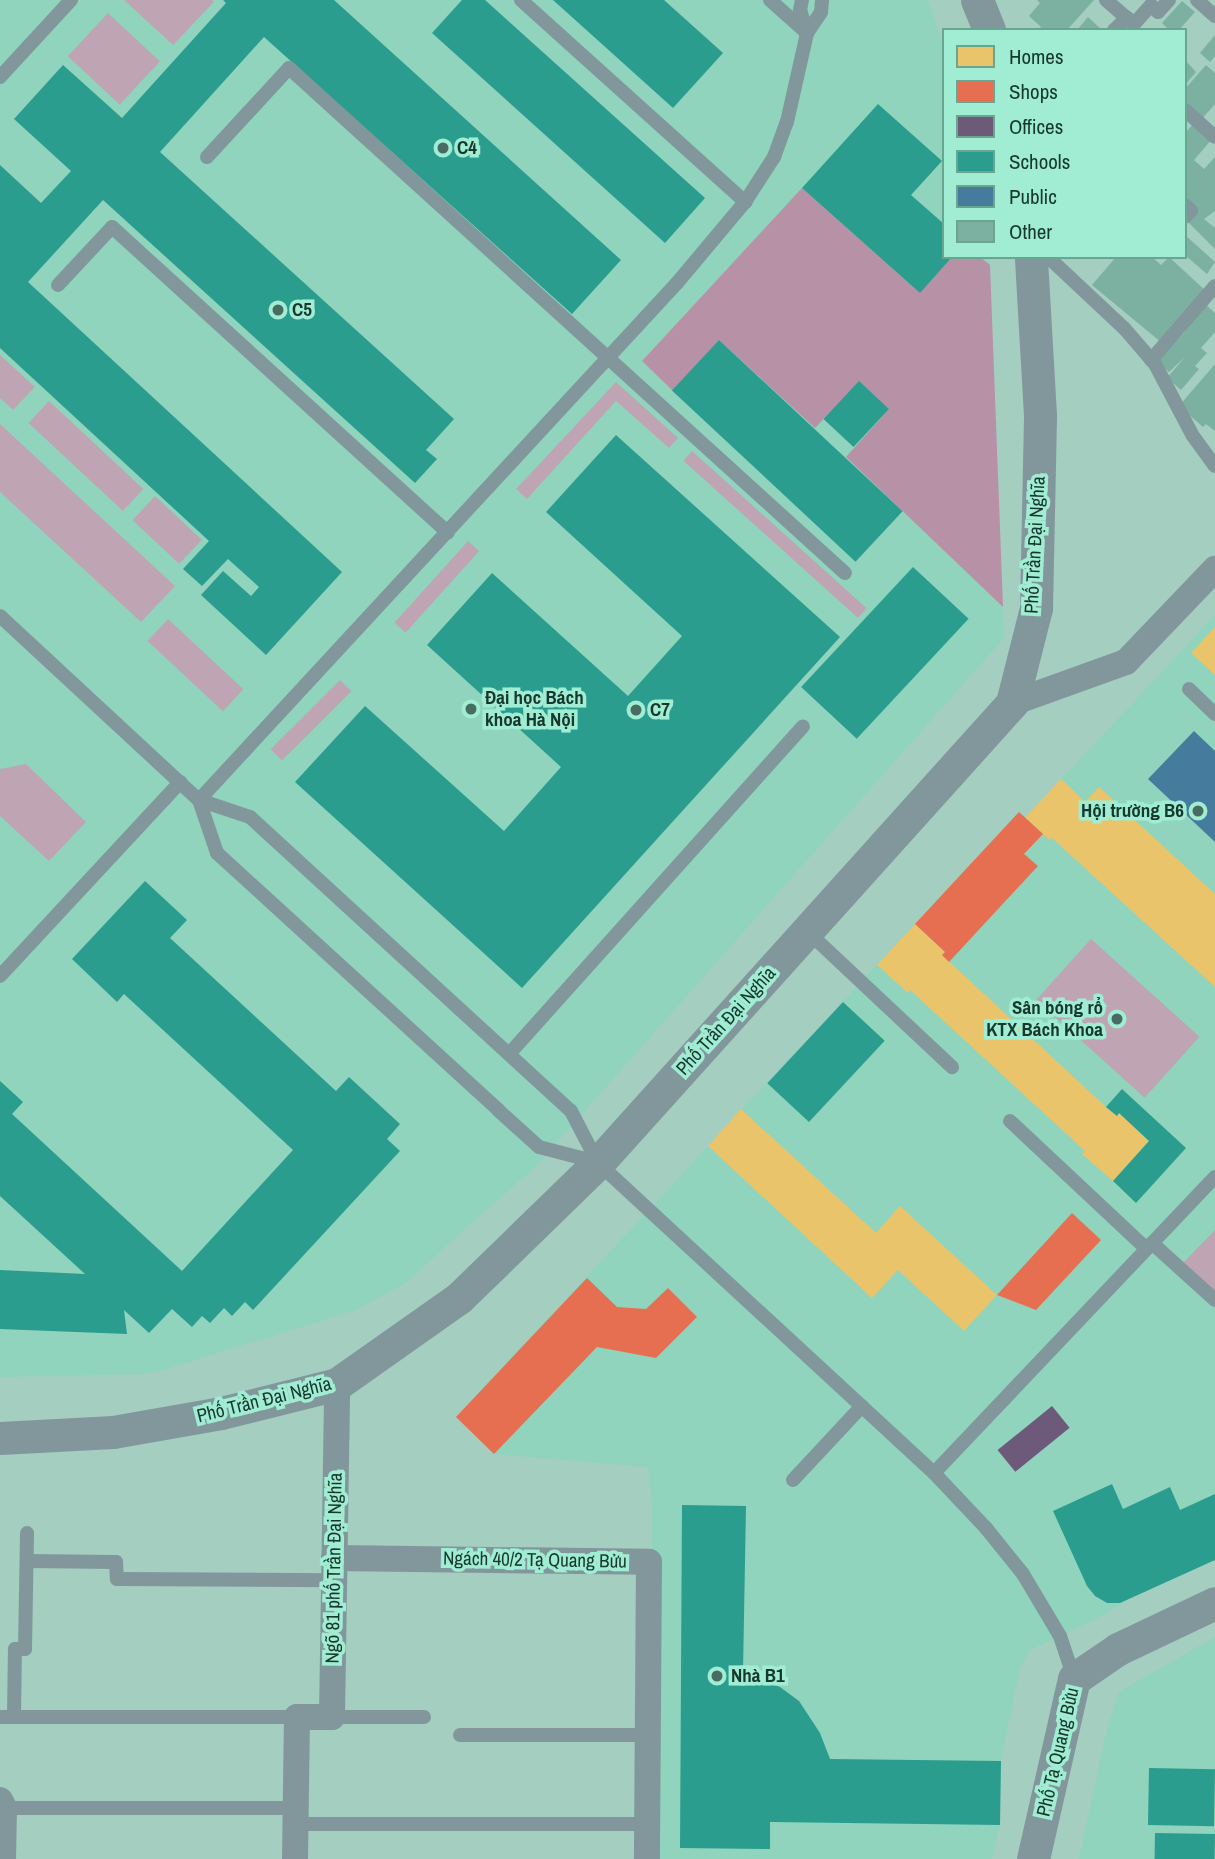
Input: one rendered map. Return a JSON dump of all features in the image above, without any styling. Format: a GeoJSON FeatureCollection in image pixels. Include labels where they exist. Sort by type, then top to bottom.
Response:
{"type":"FeatureCollection","features":[{"type":"Feature","properties":{"kind":"street","name":"Phố Trần Đại Nghĩa"},"geometry":{"type":"LineString","coordinates":[[0,1438],[113,1432],[221,1413],[337,1384],[478,1282],[598,1163],[1012,704],[1036,608],[1041,415],[1031,259]]}},
{"type":"Feature","properties":{"kind":"street"},"geometry":{"type":"LineString","coordinates":[[1012,704],[1126,662],[1215,569]]}},
{"type":"Feature","properties":{"kind":"street","name":"Ngõ 81 phố Trần Đại Nghĩa"},"geometry":{"type":"LineString","coordinates":[[332,1717],[337,1384]]}},
{"type":"Feature","properties":{"kind":"street","name":"Ngách 40/2 Tạ Quang Bửu"},"geometry":{"type":"LineString","coordinates":[[334,1569],[649,1562],[647,1859]]}},
{"type":"Feature","properties":{"kind":"street","name":"Phố Tạ Quang Bửu"},"geometry":{"type":"LineString","coordinates":[[1033,1859],[1074,1679],[1118,1649],[1215,1603]]}},
{"type":"Feature","properties":{"kind":"street"},"geometry":{"type":"LineString","coordinates":[[295,1859],[297,1717],[332,1717]]}},
{"type":"Feature","properties":{"kind":"street"},"geometry":{"type":"LineString","coordinates":[[2,1804],[3,1859]]}},
{"type":"Feature","properties":{"kind":"lane"},"geometry":{"type":"LineString","coordinates":[[0,77],[71,0]]}},
{"type":"Feature","properties":{"kind":"lane"},"geometry":{"type":"LineString","coordinates":[[521,0],[745,202]]}},
{"type":"Feature","properties":{"kind":"lane"},"geometry":{"type":"LineString","coordinates":[[771,0],[807,33]]}},
{"type":"Feature","properties":{"kind":"lane"},"geometry":{"type":"LineString","coordinates":[[802,0],[800,10],[807,33]]}},
{"type":"Feature","properties":{"kind":"lane"},"geometry":{"type":"LineString","coordinates":[[199,800],[608,359],[745,202],[774,157],[787,121],[807,33],[821,12],[822,0]]}},
{"type":"Feature","properties":{"kind":"lane"},"geometry":{"type":"LineString","coordinates":[[1106,0],[1134,24],[1151,5],[1158,12],[1168,0]]}},
{"type":"Feature","properties":{"kind":"lane"},"geometry":{"type":"LineString","coordinates":[[1197,0],[1215,16]]}},
{"type":"Feature","properties":{"kind":"lane"},"geometry":{"type":"LineString","coordinates":[[1116,28],[1127,18]]}},
{"type":"Feature","properties":{"kind":"lane"},"geometry":{"type":"LineString","coordinates":[[207,157],[289,68],[845,573]]}},
{"type":"Feature","properties":{"kind":"lane"},"geometry":{"type":"LineString","coordinates":[[1188,119],[1215,137]]}},
{"type":"Feature","properties":{"kind":"lane"},"geometry":{"type":"LineString","coordinates":[[58,285],[112,227],[448,533]]}},
{"type":"Feature","properties":{"kind":"lane"},"geometry":{"type":"LineString","coordinates":[[1050,259],[1124,328],[1152,360],[1167,383],[1193,436],[1215,466]]}},
{"type":"Feature","properties":{"kind":"lane"},"geometry":{"type":"LineString","coordinates":[[1152,360],[1215,286]]}},
{"type":"Feature","properties":{"kind":"lane"},"geometry":{"type":"LineString","coordinates":[[0,616],[199,800],[250,817],[571,1111],[598,1163],[934,1472],[986,1528],[1023,1574],[1060,1636],[1074,1679]]}},
{"type":"Feature","properties":{"kind":"lane"},"geometry":{"type":"LineString","coordinates":[[1189,690],[1215,714]]}},
{"type":"Feature","properties":{"kind":"lane"},"geometry":{"type":"LineString","coordinates":[[509,1054],[803,726]]}},
{"type":"Feature","properties":{"kind":"lane"},"geometry":{"type":"LineString","coordinates":[[0,976],[180,782]]}},
{"type":"Feature","properties":{"kind":"lane"},"geometry":{"type":"LineString","coordinates":[[199,800],[217,853],[488,1101],[539,1147],[598,1163]]}},
{"type":"Feature","properties":{"kind":"lane"},"geometry":{"type":"LineString","coordinates":[[807,931],[952,1067]]}},
{"type":"Feature","properties":{"kind":"lane"},"geometry":{"type":"LineString","coordinates":[[1010,1121],[1149,1246],[1215,1300]]}},
{"type":"Feature","properties":{"kind":"lane"},"geometry":{"type":"LineString","coordinates":[[934,1472],[1215,1177]]}},
{"type":"Feature","properties":{"kind":"lane"},"geometry":{"type":"LineString","coordinates":[[793,1480],[862,1406]]}},
{"type":"Feature","properties":{"kind":"lane"},"geometry":{"type":"LineString","coordinates":[[27,1534],[25,1649],[15,1649],[7,1717],[297,1717]]}},
{"type":"Feature","properties":{"kind":"lane"},"geometry":{"type":"LineString","coordinates":[[27,1561],[116,1562],[117,1579],[334,1569]]}},
{"type":"Feature","properties":{"kind":"lane"},"geometry":{"type":"LineString","coordinates":[[332,1717],[424,1717]]}},
{"type":"Feature","properties":{"kind":"lane"},"geometry":{"type":"LineString","coordinates":[[460,1735],[648,1735]]}},
{"type":"Feature","properties":{"kind":"lane"},"geometry":{"type":"LineString","coordinates":[[2,1804],[296,1816],[647,1824]]}},
{"type":"Feature","properties":{"kind":"shaded area","name":"Đại học Bách khoa Hà Nội"},"geometry":{"type":"Polygon","coordinates":[[[0,0],[928,0],[942,41],[942,259],[989,259],[1004,638],[536,1166],[404,1284],[356,1310],[150,1374],[0,1377],[0,0]]]}},
{"type":"Feature","properties":{"kind":"shaded area"},"geometry":{"type":"Polygon","coordinates":[[[124,0],[212,0],[214,2],[173,45],[124,0]]]}},
{"type":"Feature","properties":{"kind":"shaded area"},"geometry":{"type":"Polygon","coordinates":[[[108,13],[160,61],[120,105],[68,56],[108,13]]]}},
{"type":"Feature","properties":{"kind":"shaded area"},"geometry":{"type":"Polygon","coordinates":[[[802,188],[919,292],[950,259],[982,259],[990,265],[1003,607],[846,457],[889,409],[859,382],[815,428],[719,340],[673,391],[642,361],[802,188]]]}},
{"type":"Feature","properties":{"kind":"shaded area"},"geometry":{"type":"Polygon","coordinates":[[[0,355],[35,387],[13,410],[0,398],[0,355]]]}},
{"type":"Feature","properties":{"kind":"shaded area"},"geometry":{"type":"Polygon","coordinates":[[[616,382],[678,438],[669,448],[616,401],[527,499],[516,489],[616,382]]]}},
{"type":"Feature","properties":{"kind":"shaded area"},"geometry":{"type":"Polygon","coordinates":[[[49,401],[143,489],[123,511],[29,423],[49,401]]]}},
{"type":"Feature","properties":{"kind":"shaded area"},"geometry":{"type":"Polygon","coordinates":[[[0,424],[175,586],[141,622],[0,492],[0,424]]]}},
{"type":"Feature","properties":{"kind":"shaded area"},"geometry":{"type":"Polygon","coordinates":[[[692,451],[867,608],[858,618],[683,461],[692,451]]]}},
{"type":"Feature","properties":{"kind":"shaded area"},"geometry":{"type":"Polygon","coordinates":[[[155,496],[202,540],[179,564],[132,520],[155,496]]]}},
{"type":"Feature","properties":{"kind":"shaded area"},"geometry":{"type":"Polygon","coordinates":[[[468,541],[479,551],[406,633],[394,623],[468,541]]]}},
{"type":"Feature","properties":{"kind":"shaded area"},"geometry":{"type":"Polygon","coordinates":[[[1215,615],[1215,1560],[1131,1598],[1097,1619],[1030,1650],[1020,1668],[1001,1760],[1000,1825],[992,1859],[652,1859],[652,1504],[648,1467],[494,1454],[456,1417],[1019,812],[1026,817],[1215,615]]]}},
{"type":"Feature","properties":{"kind":"shaded area"},"geometry":{"type":"Polygon","coordinates":[[[168,619],[243,689],[223,711],[148,641],[168,619]]]}},
{"type":"Feature","properties":{"kind":"shaded area"},"geometry":{"type":"Polygon","coordinates":[[[340,680],[351,691],[282,761],[271,749],[340,680]]]}},
{"type":"Feature","properties":{"kind":"shaded area"},"geometry":{"type":"Polygon","coordinates":[[[26,764],[86,822],[49,861],[0,816],[0,769],[26,764]]]}},
{"type":"Feature","properties":{"kind":"shaded area","name":"Sân bóng rổ KTX Bách Khoa"},"geometry":{"type":"Polygon","coordinates":[[[1091,939],[1199,1037],[1145,1098],[1036,1000],[1091,939]]]}},
{"type":"Feature","properties":{"kind":"shaded area"},"geometry":{"type":"Polygon","coordinates":[[[1215,1230],[1215,1293],[1183,1263],[1215,1230]]]}},
{"type":"Feature","properties":{"kind":"shaded area"},"geometry":{"type":"Polygon","coordinates":[[[1215,1637],[1215,1859],[1079,1859],[1107,1728],[1119,1692],[1215,1637]]]}},
{"type":"Feature","properties":{"kind":"building: Homes"},"geometry":{"type":"Polygon","coordinates":[[[1215,627],[1215,675],[1191,653],[1215,627]]]}},
{"type":"Feature","properties":{"kind":"building: Homes"},"geometry":{"type":"Polygon","coordinates":[[[1061,779],[1085,802],[1099,787],[1215,894],[1215,987],[1052,838],[1050,840],[1025,818],[1061,779]]]}},
{"type":"Feature","properties":{"kind":"building: Homes"},"geometry":{"type":"Polygon","coordinates":[[[915,924],[945,952],[942,955],[1106,1107],[1117,1116],[1119,1113],[1149,1141],[1113,1181],[1082,1154],[1085,1151],[910,990],[908,993],[877,965],[915,924]]]}},
{"type":"Feature","properties":{"kind":"building: Homes"},"geometry":{"type":"Polygon","coordinates":[[[741,1109],[876,1233],[900,1206],[997,1295],[964,1331],[898,1270],[872,1298],[708,1146],[741,1109]]]}},
{"type":"Feature","properties":{"kind":"building: Shops"},"geometry":{"type":"Polygon","coordinates":[[[1019,812],[1043,834],[1024,854],[1038,866],[949,962],[942,955],[945,952],[915,924],[1019,812]]]}},
{"type":"Feature","properties":{"kind":"building: Shops"},"geometry":{"type":"Polygon","coordinates":[[[1072,1213],[1101,1240],[1036,1310],[997,1295],[1072,1213]]]}},
{"type":"Feature","properties":{"kind":"building: Shops"},"geometry":{"type":"Polygon","coordinates":[[[587,1278],[617,1307],[646,1309],[668,1288],[697,1317],[656,1358],[597,1347],[494,1454],[456,1417],[587,1278]]]}},
{"type":"Feature","properties":{"kind":"building: Offices"},"geometry":{"type":"Polygon","coordinates":[[[1052,1406],[1070,1428],[1015,1472],[998,1450],[1052,1406]]]}},
{"type":"Feature","properties":{"kind":"building: Schools"},"geometry":{"type":"Polygon","coordinates":[[[223,0],[334,0],[621,260],[572,314],[264,37],[160,152],[454,419],[426,450],[437,459],[415,483],[103,200],[28,282],[342,572],[266,655],[201,595],[223,571],[251,596],[259,587],[228,559],[202,586],[183,569],[209,541],[0,348],[0,165],[41,203],[71,171],[14,119],[63,65],[122,118],[226,3],[223,0]]]}},
{"type":"Feature","properties":{"kind":"building: Schools"},"geometry":{"type":"Polygon","coordinates":[[[462,0],[485,0],[705,198],[665,243],[432,33],[462,0]]]}},
{"type":"Feature","properties":{"kind":"building: Schools"},"geometry":{"type":"Polygon","coordinates":[[[553,0],[664,0],[723,53],[673,108],[553,0]]]}},
{"type":"Feature","properties":{"kind":"building: Schools"},"geometry":{"type":"Polygon","coordinates":[[[878,104],[942,161],[911,195],[942,222],[942,259],[950,259],[920,293],[802,188],[878,104]]]}},
{"type":"Feature","properties":{"kind":"building: Schools"},"geometry":{"type":"Polygon","coordinates":[[[719,340],[903,511],[856,562],[672,390],[719,340]]]}},
{"type":"Feature","properties":{"kind":"building: Schools"},"geometry":{"type":"Polygon","coordinates":[[[859,381],[889,409],[854,447],[824,419],[859,381]]]}},
{"type":"Feature","properties":{"kind":"building: Schools","name":"C7"},"geometry":{"type":"Polygon","coordinates":[[[616,435],[840,637],[522,988],[295,782],[365,706],[504,831],[561,767],[427,645],[492,573],[628,696],[682,636],[546,512],[616,435]]]}},
{"type":"Feature","properties":{"kind":"building: Schools"},"geometry":{"type":"Polygon","coordinates":[[[913,567],[969,619],[857,739],[801,687],[913,567]]]}},
{"type":"Feature","properties":{"kind":"building: Schools"},"geometry":{"type":"Polygon","coordinates":[[[145,881],[187,920],[170,938],[336,1091],[349,1077],[400,1124],[387,1139],[400,1151],[253,1310],[245,1302],[232,1316],[224,1308],[210,1323],[202,1316],[192,1327],[172,1309],[149,1333],[124,1310],[127,1334],[0,1329],[0,1270],[85,1274],[0,1196],[0,1081],[23,1102],[12,1114],[182,1271],[293,1150],[124,994],[117,1002],[72,959],[145,881]]]}},
{"type":"Feature","properties":{"kind":"building: Schools"},"geometry":{"type":"Polygon","coordinates":[[[843,1002],[885,1041],[809,1122],[767,1083],[843,1002]]]}},
{"type":"Feature","properties":{"kind":"building: Schools"},"geometry":{"type":"Polygon","coordinates":[[[1122,1089],[1186,1148],[1136,1203],[1113,1181],[1149,1141],[1119,1113],[1117,1116],[1106,1107],[1122,1089]]]}},
{"type":"Feature","properties":{"kind":"building: Schools"},"geometry":{"type":"Polygon","coordinates":[[[1112,1484],[1123,1509],[1170,1487],[1180,1510],[1215,1494],[1215,1560],[1120,1603],[1107,1603],[1095,1596],[1087,1586],[1053,1511],[1112,1484]]]}},
{"type":"Feature","properties":{"kind":"building: Schools","name":"Nhà B1"},"geometry":{"type":"Polygon","coordinates":[[[682,1505],[746,1506],[743,1673],[780,1687],[799,1701],[820,1733],[830,1759],[1001,1761],[1000,1825],[770,1822],[770,1849],[680,1848],[682,1505]]]}},
{"type":"Feature","properties":{"kind":"building: Schools"},"geometry":{"type":"Polygon","coordinates":[[[1149,1768],[1215,1769],[1214,1826],[1148,1825],[1149,1768]]]}},
{"type":"Feature","properties":{"kind":"building: Schools"},"geometry":{"type":"Polygon","coordinates":[[[1155,1833],[1215,1834],[1215,1859],[1155,1859],[1155,1833]]]}},
{"type":"Feature","properties":{"kind":"building: Public","name":"Hội trường B6"},"geometry":{"type":"Polygon","coordinates":[[[1194,731],[1215,751],[1215,842],[1148,779],[1194,731]]]}},
{"type":"Feature","properties":{"kind":"building: Other"},"geometry":{"type":"Polygon","coordinates":[[[1037,0],[1094,0],[1069,28],[1040,28],[1029,16],[1040,3],[1037,0]]]}},
{"type":"Feature","properties":{"kind":"building: Other"},"geometry":{"type":"Polygon","coordinates":[[[1182,1],[1195,12],[1181,28],[1167,28],[1162,23],[1182,1]]]}},
{"type":"Feature","properties":{"kind":"building: Other"},"geometry":{"type":"Polygon","coordinates":[[[1088,17],[1100,28],[1079,28],[1088,17]]]}},
{"type":"Feature","properties":{"kind":"building: Other"},"geometry":{"type":"Polygon","coordinates":[[[1215,35],[1215,56],[1210,62],[1200,53],[1215,35]]]}},
{"type":"Feature","properties":{"kind":"building: Other"},"geometry":{"type":"Polygon","coordinates":[[[1187,62],[1196,72],[1187,83],[1187,62]]]}},
{"type":"Feature","properties":{"kind":"building: Other"},"geometry":{"type":"Polygon","coordinates":[[[1206,65],[1215,73],[1215,104],[1200,121],[1187,110],[1187,87],[1206,65]]]}},
{"type":"Feature","properties":{"kind":"building: Other"},"geometry":{"type":"Polygon","coordinates":[[[1195,122],[1213,138],[1194,160],[1204,169],[1215,157],[1215,211],[1204,219],[1215,228],[1215,249],[1187,221],[1187,131],[1195,122]]]}},
{"type":"Feature","properties":{"kind":"building: Other"},"geometry":{"type":"Polygon","coordinates":[[[1187,237],[1215,262],[1207,274],[1187,257],[1187,237]]]}},
{"type":"Feature","properties":{"kind":"building: Other"},"geometry":{"type":"Polygon","coordinates":[[[1114,259],[1154,259],[1161,265],[1167,259],[1171,259],[1207,292],[1162,343],[1092,285],[1114,259]]]}},
{"type":"Feature","properties":{"kind":"building: Other"},"geometry":{"type":"Polygon","coordinates":[[[1204,303],[1215,313],[1215,332],[1201,348],[1207,353],[1195,366],[1199,369],[1181,390],[1167,378],[1185,357],[1169,372],[1157,362],[1184,333],[1204,303]]]}},
{"type":"Feature","properties":{"kind":"building: Other"},"geometry":{"type":"Polygon","coordinates":[[[1215,364],[1215,431],[1206,424],[1203,427],[1179,406],[1215,364]]]}},
{"type":"Feature","properties":{"kind":"place","name":"C4"},"geometry":{"type":"Point","coordinates":[443,148]}},
{"type":"Feature","properties":{"kind":"place","name":"C5"},"geometry":{"type":"Point","coordinates":[278,310]}},
{"type":"Feature","properties":{"kind":"place","name":"Đại học Bách khoa Hà Nội"},"geometry":{"type":"Point","coordinates":[471,709]}},
{"type":"Feature","properties":{"kind":"place","name":"C7"},"geometry":{"type":"Point","coordinates":[636,710]}},
{"type":"Feature","properties":{"kind":"place","name":"Hội trường B6"},"geometry":{"type":"Point","coordinates":[1198,811]}},
{"type":"Feature","properties":{"kind":"place","name":"Sân bóng rổ KTX Bách Khoa"},"geometry":{"type":"Point","coordinates":[1117,1019]}},
{"type":"Feature","properties":{"kind":"place","name":"Nhà B1"},"geometry":{"type":"Point","coordinates":[717,1676]}}]}
